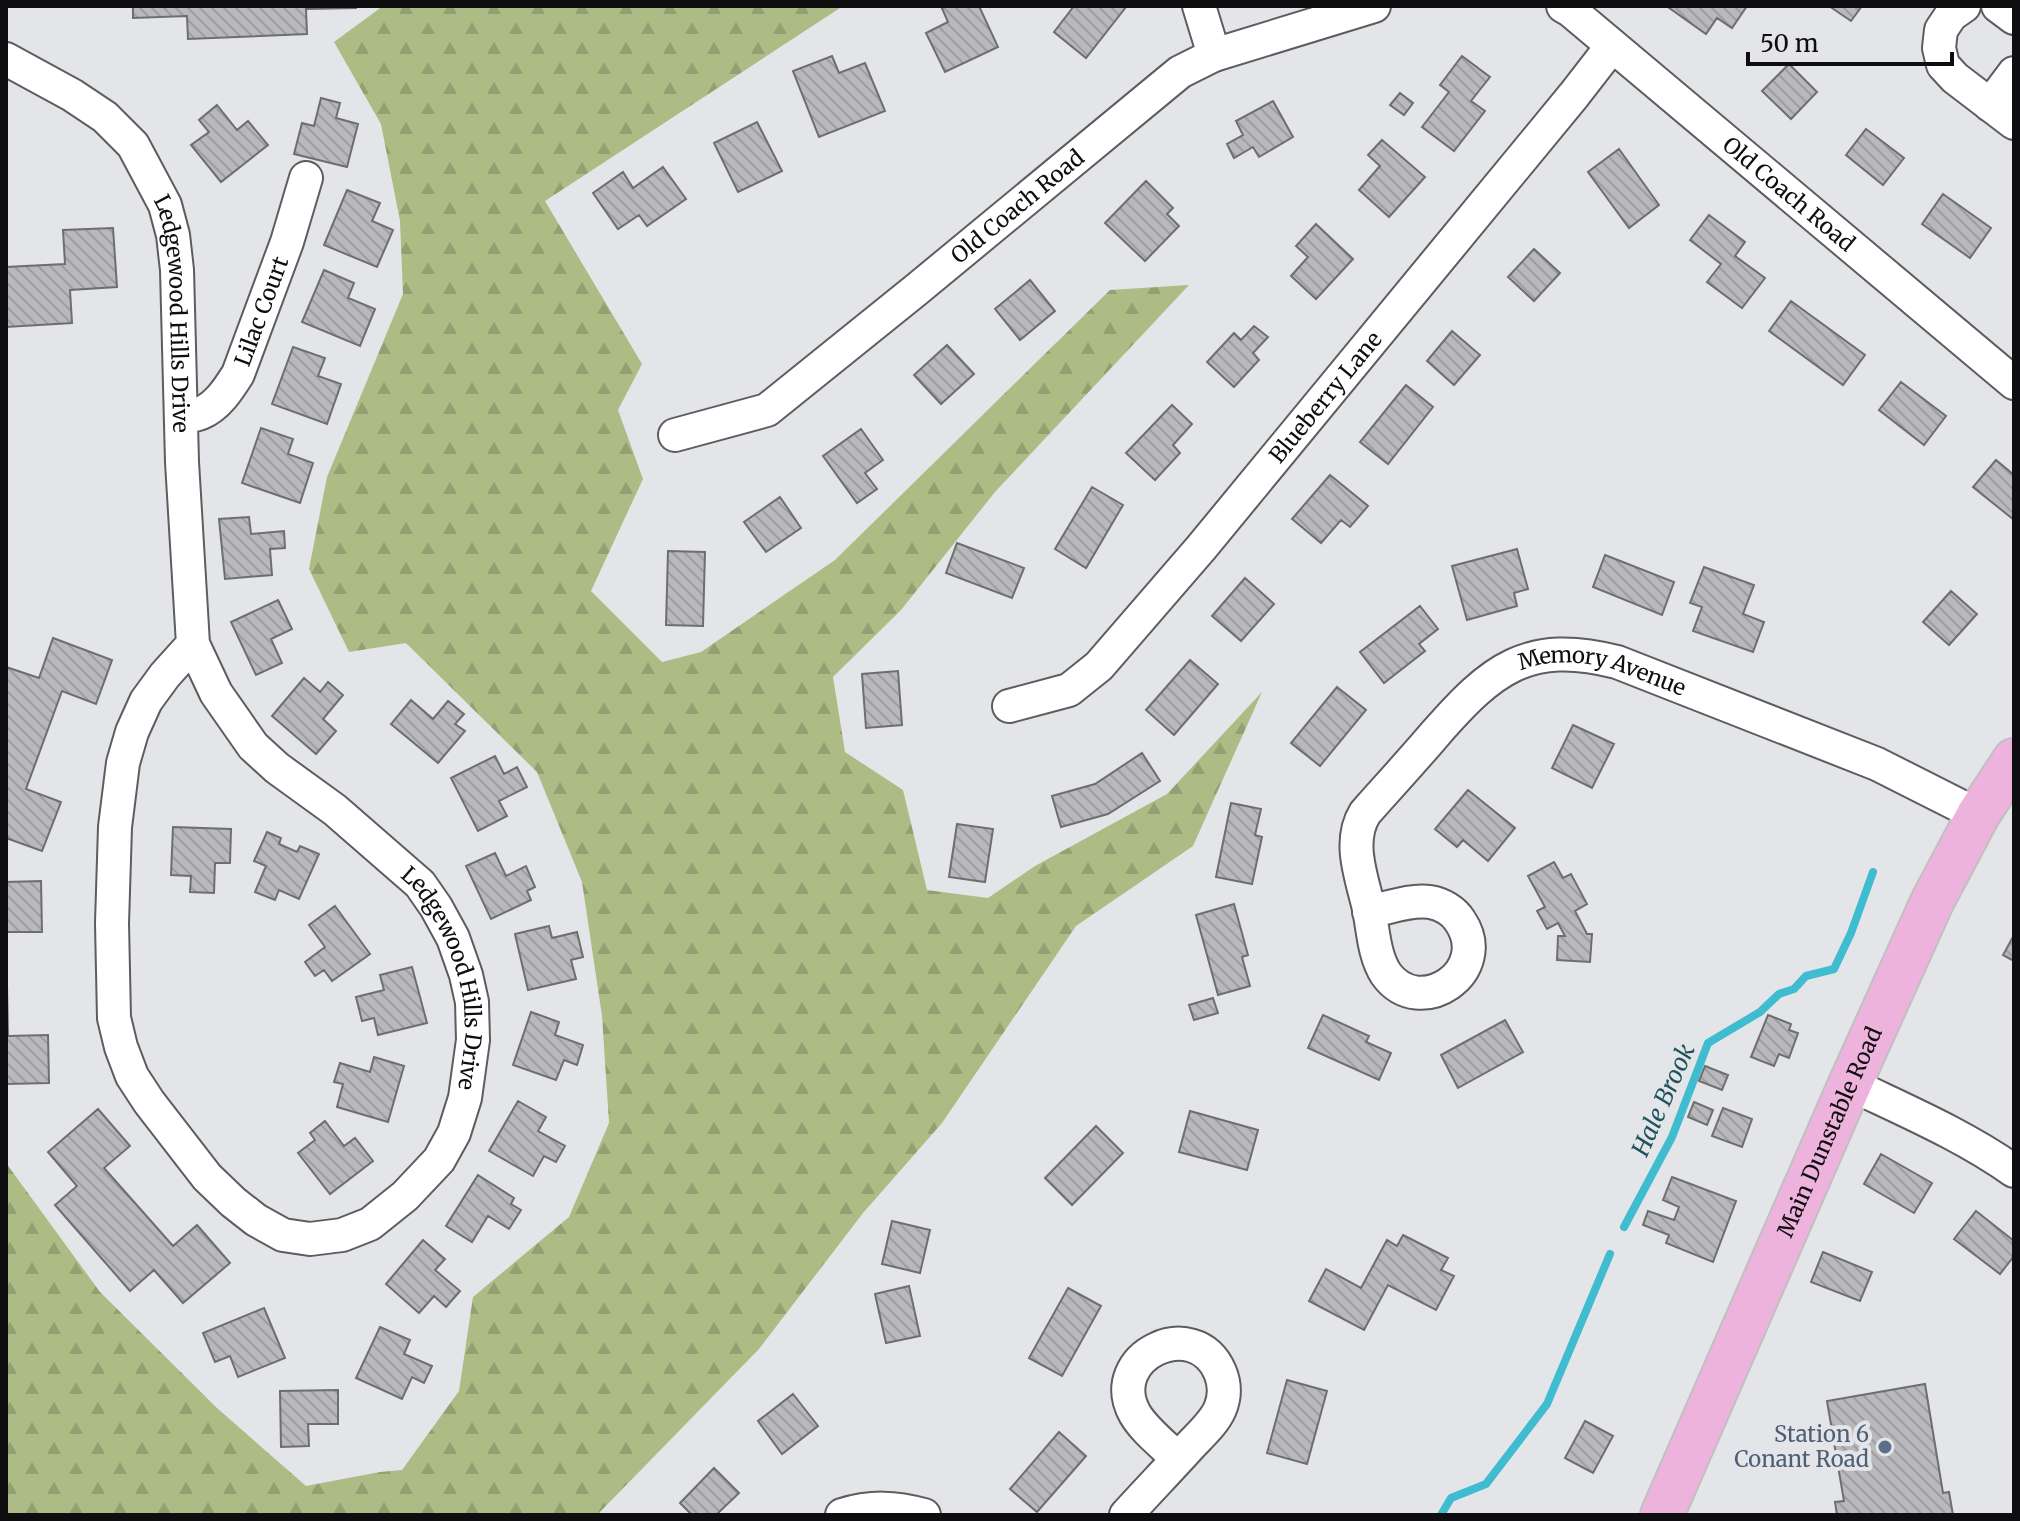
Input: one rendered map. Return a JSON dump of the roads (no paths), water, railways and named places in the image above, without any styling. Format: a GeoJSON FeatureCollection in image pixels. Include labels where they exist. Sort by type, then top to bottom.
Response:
{"type":"FeatureCollection","features":[{"type":"Feature","properties":{"kind":"main road","name":"Main Dunstable Road"},"geometry":{"type":"LineString","coordinates":[[1662,1515],[1932,902],[1978,815],[2014,760]]}},
{"type":"Feature","properties":{"kind":"street"},"geometry":{"type":"LineString","coordinates":[[1199,6],[1214,55]]}},
{"type":"Feature","properties":{"kind":"street","name":"Old Coach Road"},"geometry":{"type":"LineString","coordinates":[[675,435],[767,410],[1180,72],[1214,55],[1374,6]]}},
{"type":"Feature","properties":{"kind":"street","name":"Old Coach Road"},"geometry":{"type":"LineString","coordinates":[[1563,6],[2014,383]]}},
{"type":"Feature","properties":{"kind":"street"},"geometry":{"type":"LineString","coordinates":[[1964,6],[1951,15],[1941,30],[1940,56],[1948,72],[2002,114],[2014,73]]}},
{"type":"Feature","properties":{"kind":"street"},"geometry":{"type":"LineString","coordinates":[[1998,6],[2014,18]]}},
{"type":"Feature","properties":{"kind":"street","name":"Blueberry Lane"},"geometry":{"type":"LineString","coordinates":[[1009,706],[1069,690],[1099,666],[1308,419],[1612,46]]}},
{"type":"Feature","properties":{"kind":"street","name":"Ledgewood Hills Drive"},"geometry":{"type":"LineString","coordinates":[[6,59],[105,117],[133,145],[165,205],[173,235],[177,270],[182,462],[193,644],[216,693],[253,746],[277,768],[335,810],[420,884],[453,938],[466,975],[472,1002],[473,1040],[465,1098],[454,1133],[439,1160],[405,1196],[370,1224],[342,1235],[310,1239],[283,1235],[233,1202],[207,1177],[149,1102],[132,1076],[121,1047],[114,1018],[112,923],[115,827],[123,763],[146,701],[193,644]]}},
{"type":"Feature","properties":{"kind":"street","name":"Lilac Court"},"geometry":{"type":"LineString","coordinates":[[181,417],[201,413],[213,405],[238,374],[287,242],[306,178]]}},
{"type":"Feature","properties":{"kind":"street","name":"Memory Avenue"},"geometry":{"type":"LineString","coordinates":[[1369,912],[1355,839],[1365,813],[1466,699],[1495,675],[1534,657],[1576,654],[1617,662],[1877,764],[1978,815]]}},
{"type":"Feature","properties":{"kind":"street"},"geometry":{"type":"LineString","coordinates":[[1850,1084],[1956,1135],[2014,1171]]}},
{"type":"Feature","properties":{"kind":"street"},"geometry":{"type":"LineString","coordinates":[[1126,1515],[1178,1459]]}},
{"type":"Feature","properties":{"kind":"street"},"geometry":{"type":"LineString","coordinates":[[842,1515],[861,1509],[899,1508],[924,1515]]}},
{"type":"Feature","properties":{"kind":"waterway","name":"Hale Brook"},"geometry":{"type":"LineString","coordinates":[[1624,1227],[1672,1137],[1708,1043],[1760,1012],[1779,994],[1794,989],[1806,976],[1834,969],[1873,872]]}},
{"type":"Feature","properties":{"kind":"waterway","name":"Hale Brook"},"geometry":{"type":"LineString","coordinates":[[1441,1515],[1451,1498],[1486,1484],[1547,1404],[1610,1254]]}},
{"type":"Feature","properties":{"kind":"place","name":"Station 6 Conant Road"},"geometry":{"type":"Point","coordinates":[1885,1447]}}]}
